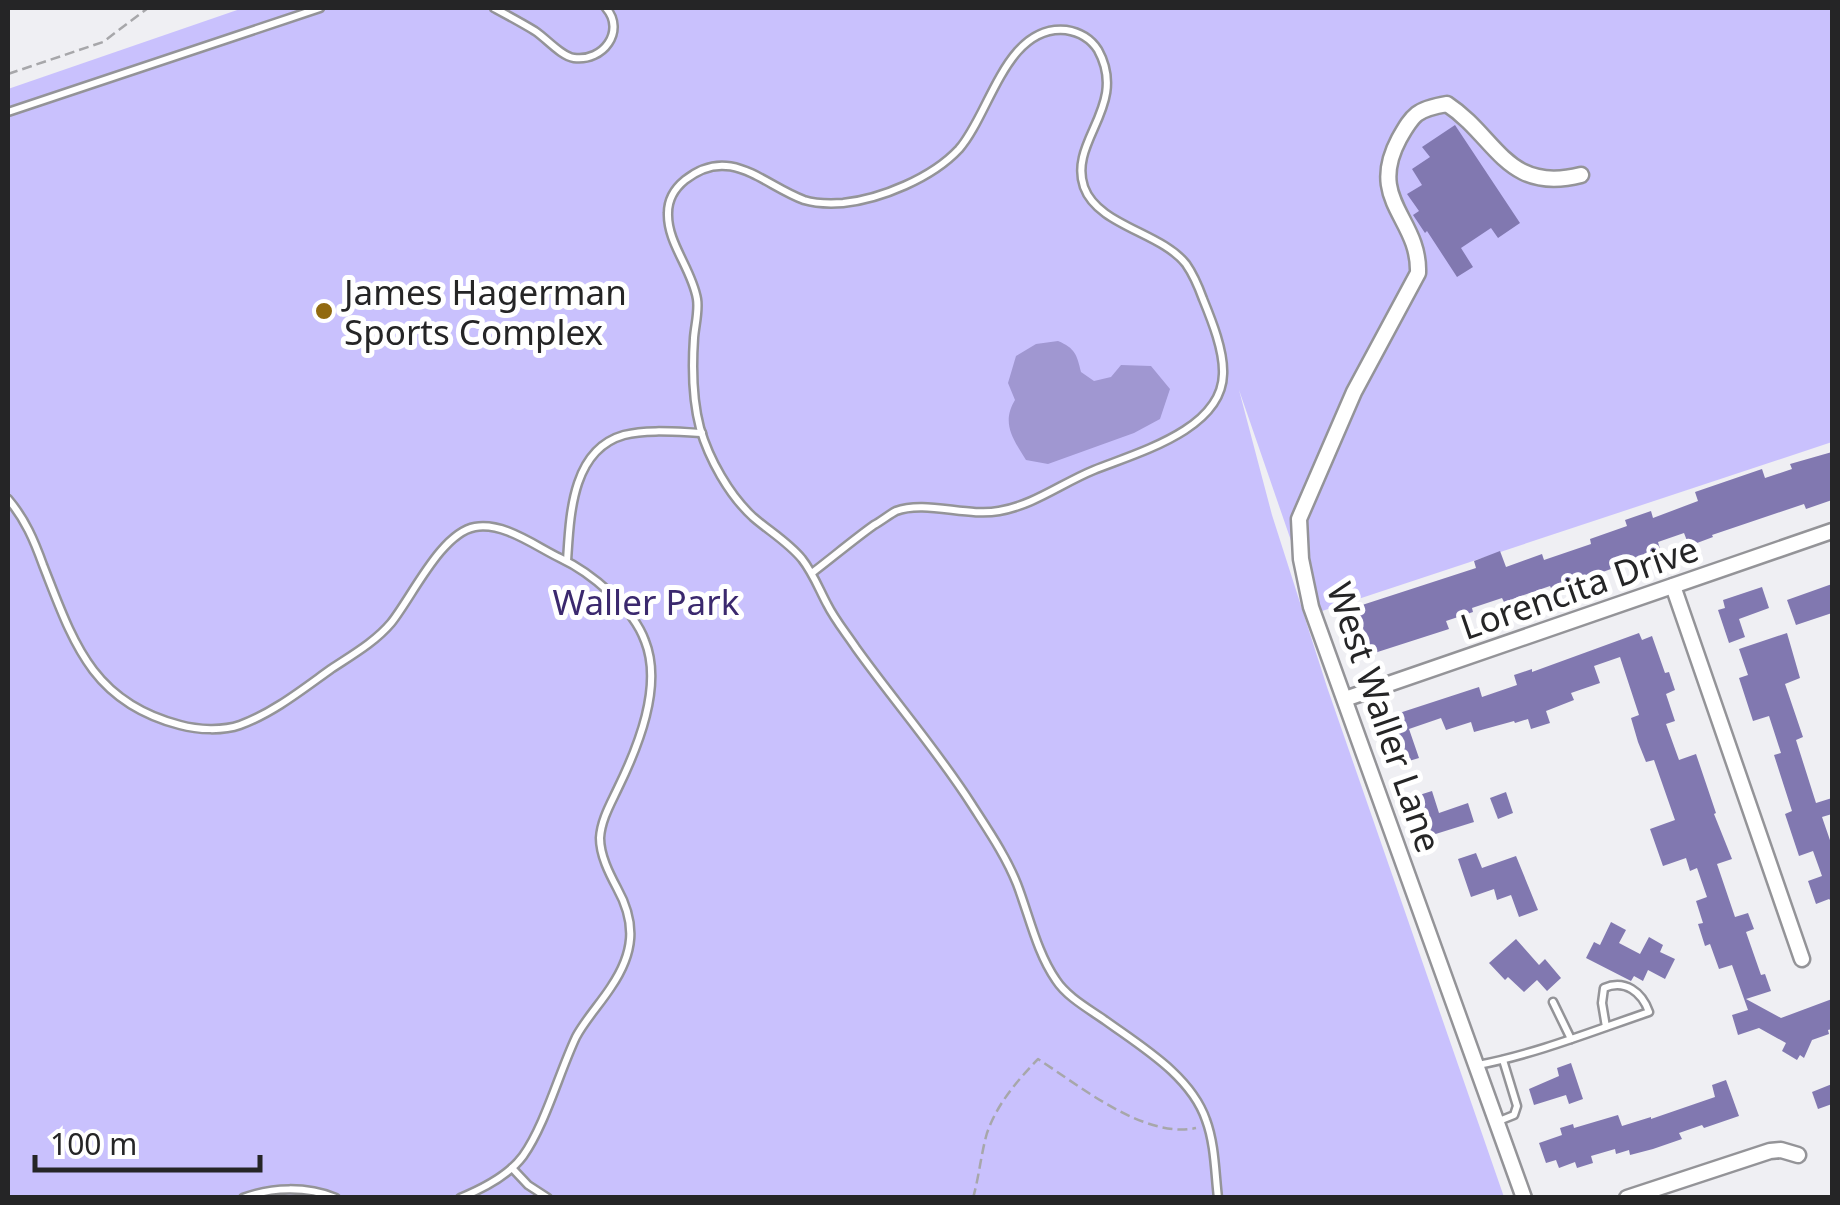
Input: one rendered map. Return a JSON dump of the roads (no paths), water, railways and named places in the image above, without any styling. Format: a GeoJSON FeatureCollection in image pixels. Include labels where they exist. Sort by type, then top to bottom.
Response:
{"type":"FeatureCollection","features":[{"type":"Feature","properties":{"kind":"street","name":"West Waller Lane"},"geometry":{"type":"LineString","coordinates":[[1524,1198],[1311,607],[1299,519],[1354,392],[1418,273],[1419,259],[1392,204],[1387,181],[1394,148],[1411,117],[1446,104],[1466,117],[1491,149],[1521,170],[1537,178],[1564,179],[1580,174]]}},
{"type":"Feature","properties":{"kind":"street","name":"Lorencita Drive"},"geometry":{"type":"LineString","coordinates":[[1345,699],[1832,530]]}},
{"type":"Feature","properties":{"kind":"street"},"geometry":{"type":"LineString","coordinates":[[1672,586],[1802,959]]}},
{"type":"Feature","properties":{"kind":"street"},"geometry":{"type":"LineString","coordinates":[[1626,1198],[1770,1151],[1798,1155]]}},
{"type":"Feature","properties":{"kind":"lane"},"geometry":{"type":"LineString","coordinates":[[8,112],[320,8]]}},
{"type":"Feature","properties":{"kind":"lane"},"geometry":{"type":"LineString","coordinates":[[494,8],[538,33],[570,58],[593,58],[606,48],[615,30],[611,11],[606,8]]}},
{"type":"Feature","properties":{"kind":"lane"},"geometry":{"type":"LineString","coordinates":[[812,573],[899,509],[998,512],[1145,452],[1200,418],[1214,404],[1223,376],[1221,354],[1203,297],[1185,263],[1102,210],[1082,183],[1083,153],[1101,118],[1106,86],[1097,47],[1083,34],[1062,29],[1044,32],[1025,43],[1000,77],[958,150],[902,186],[871,198],[835,204],[807,202],[744,168],[706,168],[690,176],[676,190],[667,217],[670,234],[698,302],[692,376],[702,433],[711,458],[748,514],[782,538],[812,573],[830,610],[928,742],[987,830],[1014,876],[1045,960],[1061,988],[1160,1061],[1199,1105],[1208,1124],[1218,1198]]}},
{"type":"Feature","properties":{"kind":"lane"},"geometry":{"type":"LineString","coordinates":[[567,562],[574,497],[592,454],[606,442],[625,435],[702,433]]}},
{"type":"Feature","properties":{"kind":"lane"},"geometry":{"type":"LineString","coordinates":[[8,498],[32,536],[75,644],[88,666],[134,706],[184,726],[238,726],[281,704],[372,641],[390,624],[429,565],[463,530],[478,526],[496,528],[576,565],[620,602],[637,623],[652,668],[651,691],[637,742],[605,814],[600,837],[603,856],[628,913],[632,933],[624,968],[578,1034],[523,1157],[505,1174],[460,1198]]}},
{"type":"Feature","properties":{"kind":"lane"},"geometry":{"type":"LineString","coordinates":[[1476,1065],[1572,1039],[1649,1012],[1644,999],[1628,986],[1614,984],[1604,988],[1606,1027]]}},
{"type":"Feature","properties":{"kind":"lane"},"geometry":{"type":"LineString","coordinates":[[1554,1002],[1572,1039]]}},
{"type":"Feature","properties":{"kind":"lane"},"geometry":{"type":"LineString","coordinates":[[1498,1122],[1514,1115],[1517,1106],[1503,1060]]}},
{"type":"Feature","properties":{"kind":"lane"},"geometry":{"type":"LineString","coordinates":[[512,1168],[548,1198]]}},
{"type":"Feature","properties":{"kind":"lane"},"geometry":{"type":"LineString","coordinates":[[243,1198],[296,1189],[336,1198]]}},
{"type":"Feature","properties":{"kind":"place","name":"James Hagerman Sports Complex"},"geometry":{"type":"Point","coordinates":[324,311]}},
{"type":"Feature","properties":{"kind":"park label","name":"Waller Park"},"geometry":{"type":"Point","coordinates":[646,601]}}]}
